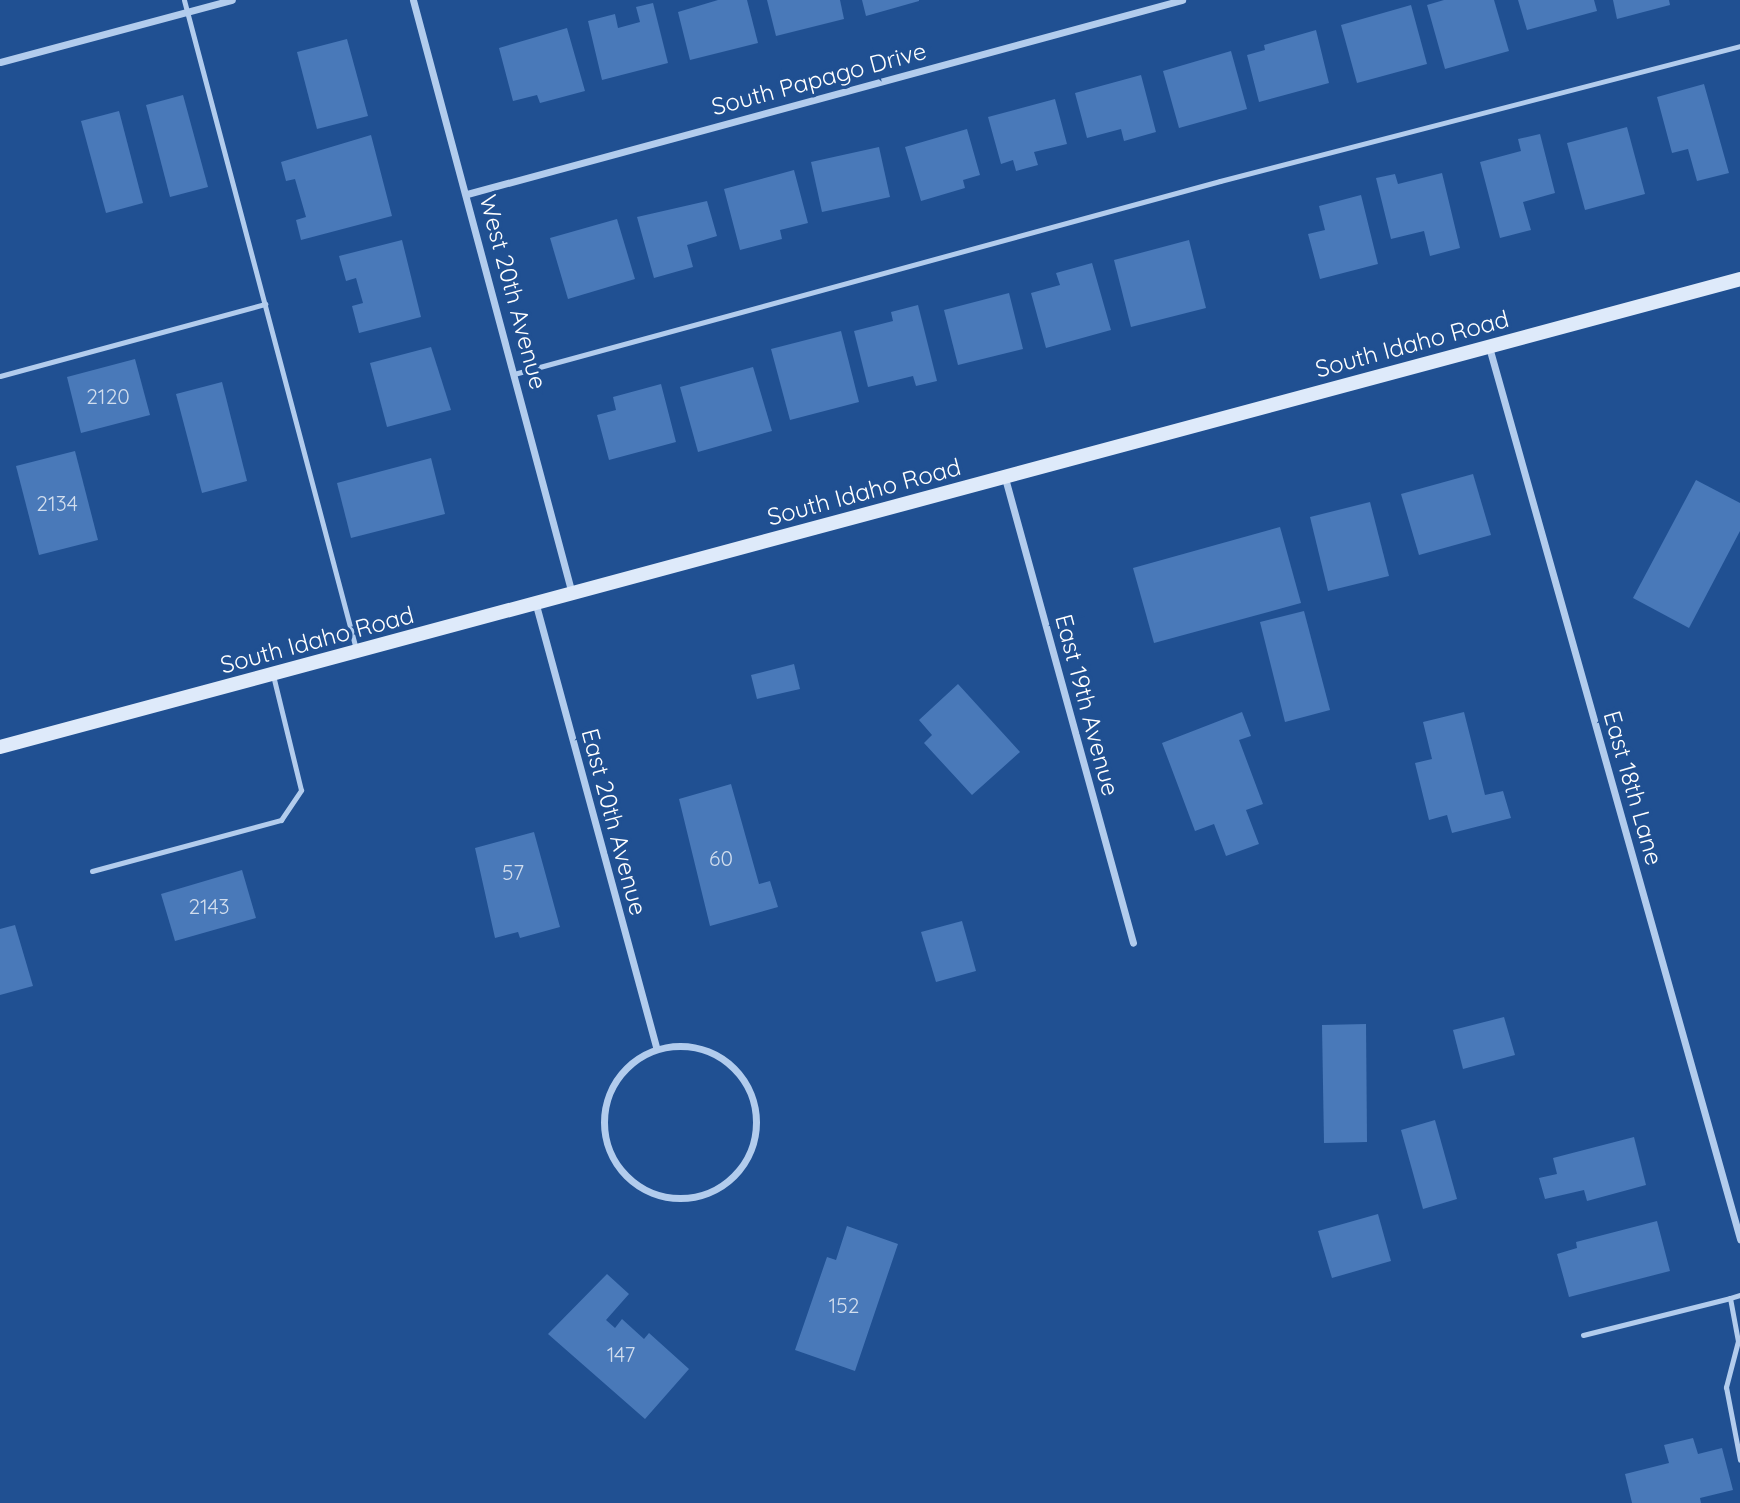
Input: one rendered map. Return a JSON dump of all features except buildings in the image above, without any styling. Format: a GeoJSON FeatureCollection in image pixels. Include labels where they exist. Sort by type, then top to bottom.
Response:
{"type":"FeatureCollection","features":[{"type":"Feature","properties":{"kind":"main road","name":"South Idaho Road"},"geometry":{"type":"LineString","coordinates":[[0,747],[1740,279]]}},
{"type":"Feature","properties":{"kind":"street"},"geometry":{"type":"LineString","coordinates":[[0,62],[232,0]]}},
{"type":"Feature","properties":{"kind":"street","name":"West 20th Avenue"},"geometry":{"type":"LineString","coordinates":[[413,0],[572,595]]}},
{"type":"Feature","properties":{"kind":"street","name":"South Papago Drive"},"geometry":{"type":"LineString","coordinates":[[467,194],[1182,0]]}},
{"type":"Feature","properties":{"kind":"street","name":"East 18th Lane"},"geometry":{"type":"LineString","coordinates":[[1489,346],[1740,1239]]}},
{"type":"Feature","properties":{"kind":"street","name":"East 19th Avenue"},"geometry":{"type":"LineString","coordinates":[[1005,478],[1133,943]]}},
{"type":"Feature","properties":{"kind":"street","name":"East 20th Avenue"},"geometry":{"type":"LineString","coordinates":[[536,605],[656,1048]]}},
{"type":"Feature","properties":{"kind":"street"},"geometry":{"type":"LineString","coordinates":[[681,1045],[706,1049],[728,1062],[745,1081],[754,1104],[756,1130],[749,1154],[735,1175],[714,1191],[690,1198],[665,1197],[641,1188],[622,1172],[609,1150],[603,1126],[611,1090],[634,1060],[656,1048],[681,1045]]}},
{"type":"Feature","properties":{"kind":"lane"},"geometry":{"type":"LineString","coordinates":[[184,0],[357,652]]}},
{"type":"Feature","properties":{"kind":"lane"},"geometry":{"type":"LineString","coordinates":[[514,374],[1220,181],[1740,46]]}},
{"type":"Feature","properties":{"kind":"lane"},"geometry":{"type":"LineString","coordinates":[[0,376],[265,304]]}},
{"type":"Feature","properties":{"kind":"lane"},"geometry":{"type":"LineString","coordinates":[[92,871],[281,820],[301,790],[273,675]]}},
{"type":"Feature","properties":{"kind":"lane"},"geometry":{"type":"LineString","coordinates":[[1583,1335],[1740,1295]]}},
{"type":"Feature","properties":{"kind":"lane"},"geometry":{"type":"LineString","coordinates":[[1730,1298],[1738,1341],[1726,1387],[1740,1460]]}}]}
